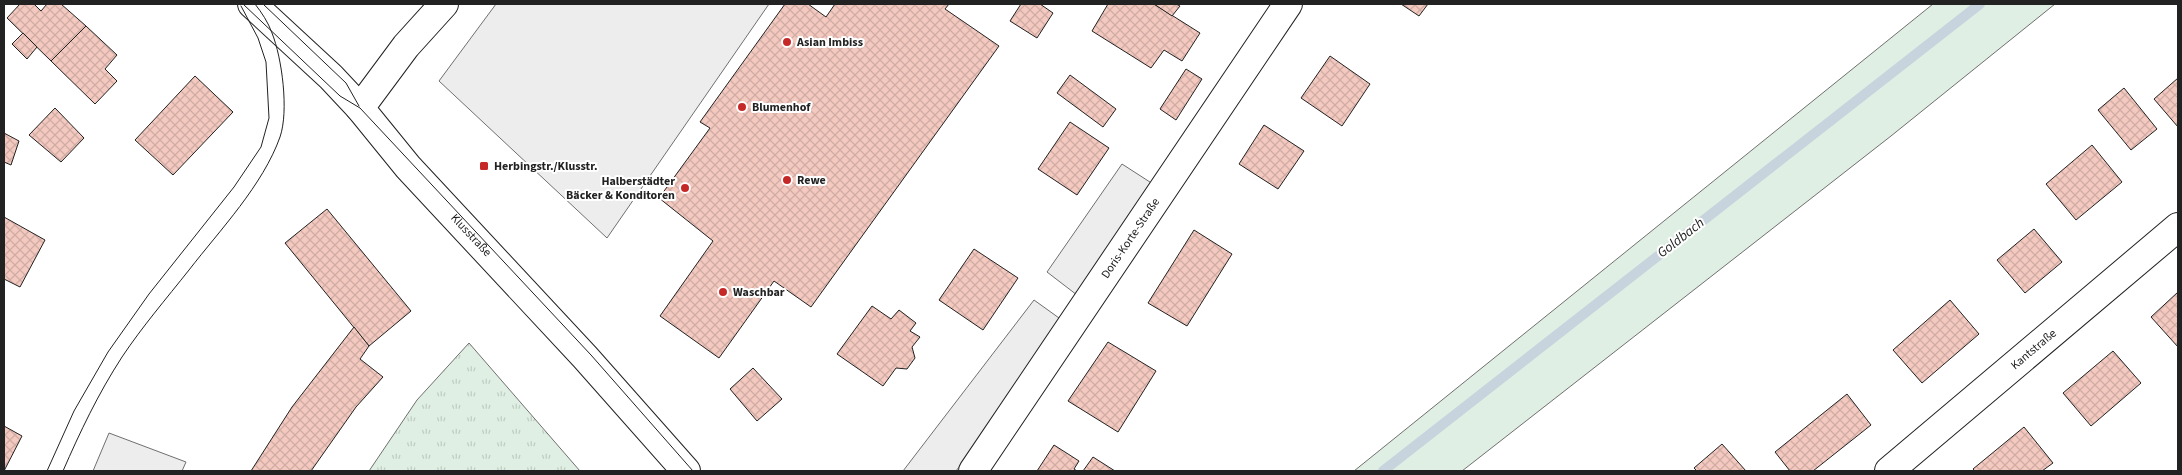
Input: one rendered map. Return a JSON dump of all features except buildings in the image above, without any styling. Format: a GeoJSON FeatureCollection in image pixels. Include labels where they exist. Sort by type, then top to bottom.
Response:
{"type":"FeatureCollection","features":[{"type":"Feature","properties":{"kind":"street","name":"Klusstraße"},"geometry":{"type":"LineString","coordinates":[[252,4],[331,77],[360,108],[408,166],[585,357],[686,471]]}},
{"type":"Feature","properties":{"kind":"street"},"geometry":{"type":"LineString","coordinates":[[360,108],[406,46],[444,4]]}},
{"type":"Feature","properties":{"kind":"street","name":"Doris-Korte-Straße"},"geometry":{"type":"LineString","coordinates":[[973,471],[1288,4]]}},
{"type":"Feature","properties":{"kind":"street","name":"Kantstraße"},"geometry":{"type":"LineString","coordinates":[[1889,471],[2178,227]]}},
{"type":"Feature","properties":{"kind":"green space"},"geometry":{"type":"Polygon","coordinates":[[[1933,4],[2055,4],[1891,136],[1462,471],[1354,471],[1933,4]]]}},
{"type":"Feature","properties":{"kind":"green space"},"geometry":{"type":"Polygon","coordinates":[[[469,343],[580,471],[369,471],[417,400],[469,343]]]}},
{"type":"Feature","properties":{"kind":"shaded area"},"geometry":{"type":"Polygon","coordinates":[[[496,4],[769,4],[607,238],[439,81],[496,4]]]}},
{"type":"Feature","properties":{"kind":"shaded area"},"geometry":{"type":"Polygon","coordinates":[[[1122,164],[1153,184],[1077,295],[1047,272],[1122,164]]]}},
{"type":"Feature","properties":{"kind":"shaded area"},"geometry":{"type":"Polygon","coordinates":[[[1034,300],[1066,323],[956,471],[903,471],[1034,300]]]}},
{"type":"Feature","properties":{"kind":"shaded area"},"geometry":{"type":"Polygon","coordinates":[[[109,433],[186,462],[182,471],[93,471],[109,433]]]}},
{"type":"Feature","properties":{"kind":"waterway","name":"Goldbach"},"geometry":{"type":"LineString","coordinates":[[1383,471],[1980,4]]}},
{"type":"Feature","properties":{"kind":"tram line"},"geometry":{"type":"LineString","coordinates":[[243,4],[340,96],[360,108],[591,355],[693,471]]}},
{"type":"Feature","properties":{"kind":"tram line"},"geometry":{"type":"LineString","coordinates":[[63,471],[90,413],[122,357],[252,190],[280,137],[283,126],[284,99],[279,56],[265,18],[255,4]]}},
{"type":"Feature","properties":{"kind":"tram line"},"geometry":{"type":"LineString","coordinates":[[263,4],[346,83],[359,106]]}},
{"type":"Feature","properties":{"kind":"tram line"},"geometry":{"type":"LineString","coordinates":[[47,471],[74,411],[108,352],[149,294],[234,187],[261,147],[269,118],[266,62],[258,38],[241,6]]}},
{"type":"Feature","properties":{"kind":"place","name":"Asian Imbiss"},"geometry":{"type":"Point","coordinates":[787,42]}},
{"type":"Feature","properties":{"kind":"place","name":"Blumenhof"},"geometry":{"type":"Point","coordinates":[742,107]}},
{"type":"Feature","properties":{"kind":"place","name":"Herbingstr./Klusstr."},"geometry":{"type":"Point","coordinates":[484,166]}},
{"type":"Feature","properties":{"kind":"place","name":"Rewe"},"geometry":{"type":"Point","coordinates":[787,180]}},
{"type":"Feature","properties":{"kind":"place","name":"Halberstädter Bäcker & Konditoren"},"geometry":{"type":"Point","coordinates":[685,188]}},
{"type":"Feature","properties":{"kind":"place","name":"Waschbar"},"geometry":{"type":"Point","coordinates":[723,292]}}]}
